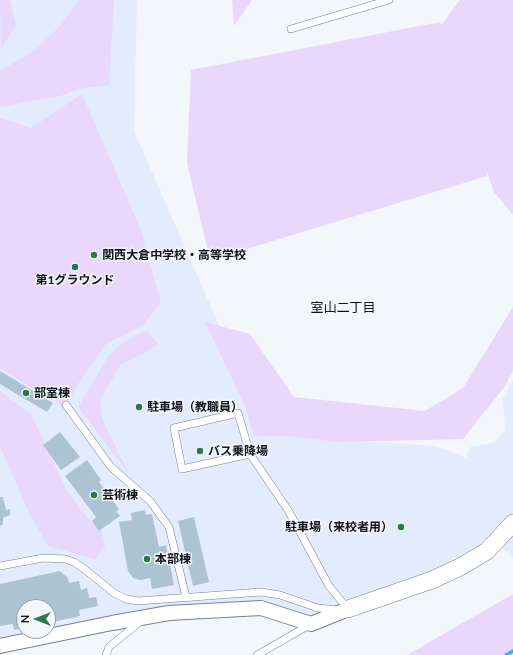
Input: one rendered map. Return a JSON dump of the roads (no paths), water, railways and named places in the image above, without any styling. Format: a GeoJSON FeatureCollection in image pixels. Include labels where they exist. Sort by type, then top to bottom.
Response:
{"type":"FeatureCollection","features":[{"type":"Feature","properties":{"kind":"street"},"geometry":{"type":"LineString","coordinates":[[0,646],[169,613],[261,608],[311,624],[348,609],[432,580],[460,567],[487,551],[513,523]]}},
{"type":"Feature","properties":{"kind":"lane"},"geometry":{"type":"LineString","coordinates":[[291,29],[389,0]]}},
{"type":"Feature","properties":{"kind":"lane"},"geometry":{"type":"LineString","coordinates":[[66,405],[111,467],[150,501],[169,527],[186,597]]}},
{"type":"Feature","properties":{"kind":"lane"},"geometry":{"type":"LineString","coordinates":[[250,454],[182,469],[174,428],[238,413],[250,454],[288,510],[329,586],[348,609]]}},
{"type":"Feature","properties":{"kind":"lane"},"geometry":{"type":"LineString","coordinates":[[0,566],[43,558],[65,559],[74,562],[114,593],[126,599],[138,601],[261,592],[280,594],[318,608],[348,609]]}},
{"type":"Feature","properties":{"kind":"lane"},"geometry":{"type":"LineString","coordinates":[[106,655],[109,647],[145,618]]}},
{"type":"Feature","properties":{"kind":"lane"},"geometry":{"type":"LineString","coordinates":[[257,655],[311,624]]}},
{"type":"Feature","properties":{"kind":"waterway"},"geometry":{"type":"LineString","coordinates":[[506,655],[513,651]]}},
{"type":"Feature","properties":{"kind":"place","name":"関西大倉中学校・高等学校"},"geometry":{"type":"Point","coordinates":[94,255]}},
{"type":"Feature","properties":{"kind":"place","name":"第1グラウンド"},"geometry":{"type":"Point","coordinates":[75,267]}},
{"type":"Feature","properties":{"kind":"place","name":"部室棟"},"geometry":{"type":"Point","coordinates":[26,393]}},
{"type":"Feature","properties":{"kind":"place","name":"駐車場（教職員）"},"geometry":{"type":"Point","coordinates":[139,407]}},
{"type":"Feature","properties":{"kind":"place","name":"バス乗降場"},"geometry":{"type":"Point","coordinates":[200,451]}},
{"type":"Feature","properties":{"kind":"place","name":"芸術棟"},"geometry":{"type":"Point","coordinates":[94,495]}},
{"type":"Feature","properties":{"kind":"place","name":"駐車場（来校者用）"},"geometry":{"type":"Point","coordinates":[401,527]}},
{"type":"Feature","properties":{"kind":"place","name":"本部棟"},"geometry":{"type":"Point","coordinates":[147,559]}},
{"type":"Feature","properties":{"kind":"district","name":"室山二丁目"},"geometry":{"type":"Point","coordinates":[343,308]}}]}
